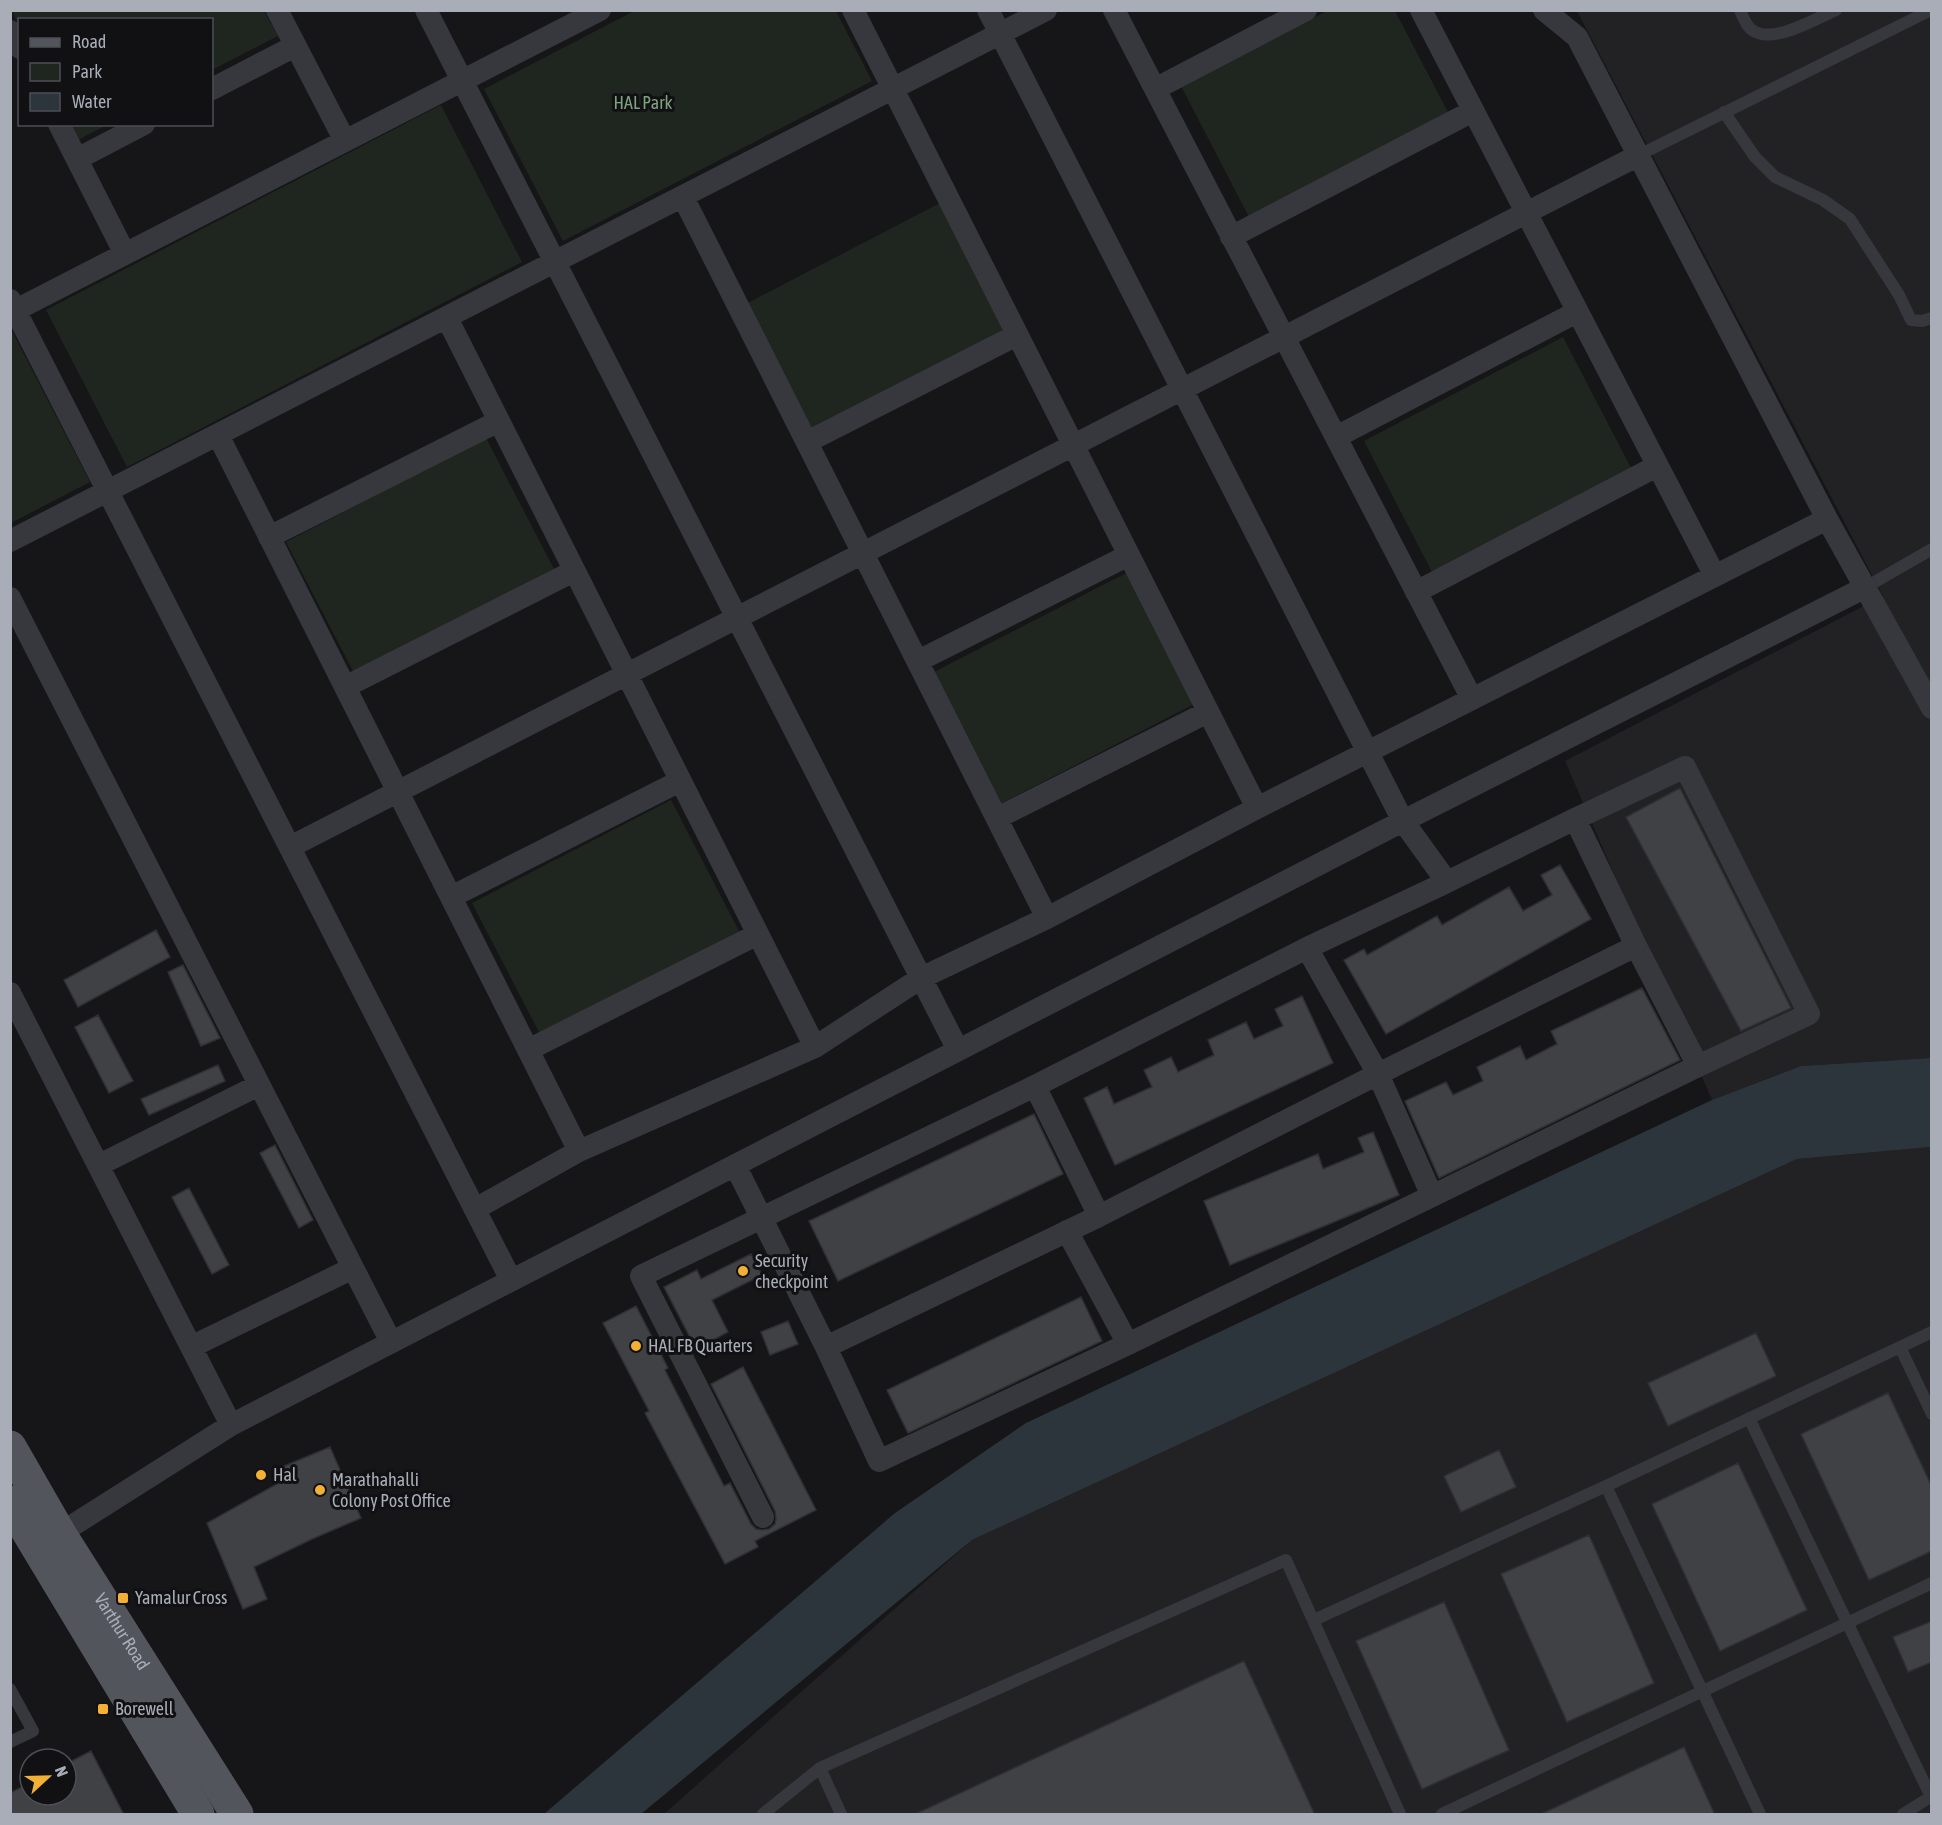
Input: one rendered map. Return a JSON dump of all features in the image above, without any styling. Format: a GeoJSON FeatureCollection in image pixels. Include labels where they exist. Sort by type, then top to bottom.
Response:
{"type":"FeatureCollection","features":[{"type":"Feature","properties":{"kind":"main road","name":"Varthur Road"},"geometry":{"type":"LineString","coordinates":[[10,1447],[49,1541],[198,1815]]}},
{"type":"Feature","properties":{"kind":"main road","name":"Varthur Road"},"geometry":{"type":"LineString","coordinates":[[10,1502],[49,1541],[237,1815]]}},
{"type":"Feature","properties":{"kind":"street"},"geometry":{"type":"LineString","coordinates":[[277,10],[345,141]]}},
{"type":"Feature","properties":{"kind":"street"},"geometry":{"type":"LineString","coordinates":[[426,10],[958,1050]]}},
{"type":"Feature","properties":{"kind":"street"},"geometry":{"type":"LineString","coordinates":[[511,1280],[108,491],[12,308],[126,254],[462,81],[572,17],[600,10]]}},
{"type":"Feature","properties":{"kind":"street"},"geometry":{"type":"LineString","coordinates":[[853,10],[1257,808]]}},
{"type":"Feature","properties":{"kind":"street"},"geometry":{"type":"LineString","coordinates":[[988,10],[1403,821],[1447,882]]}},
{"type":"Feature","properties":{"kind":"street"},"geometry":{"type":"LineString","coordinates":[[10,542],[1046,10]]}},
{"type":"Feature","properties":{"kind":"street"},"geometry":{"type":"LineString","coordinates":[[1114,10],[1472,699]]}},
{"type":"Feature","properties":{"kind":"street"},"geometry":{"type":"LineString","coordinates":[[1155,89],[1306,10]]}},
{"type":"Feature","properties":{"kind":"street"},"geometry":{"type":"LineString","coordinates":[[1421,10],[1714,576]]}},
{"type":"Feature","properties":{"kind":"street"},"geometry":{"type":"LineString","coordinates":[[1544,10],[1577,37],[1827,519],[1932,708]]}},
{"type":"Feature","properties":{"kind":"street"},"geometry":{"type":"LineString","coordinates":[[10,31],[18,45]]}},
{"type":"Feature","properties":{"kind":"street"},"geometry":{"type":"LineString","coordinates":[[213,88],[295,46]]}},
{"type":"Feature","properties":{"kind":"street"},"geometry":{"type":"LineString","coordinates":[[1232,237],[1473,111]]}},
{"type":"Feature","properties":{"kind":"street"},"geometry":{"type":"LineString","coordinates":[[60,126],[126,254]]}},
{"type":"Feature","properties":{"kind":"street"},"geometry":{"type":"LineString","coordinates":[[77,159],[140,126]]}},
{"type":"Feature","properties":{"kind":"street"},"geometry":{"type":"LineString","coordinates":[[290,847],[1639,155]]}},
{"type":"Feature","properties":{"kind":"street"},"geometry":{"type":"LineString","coordinates":[[683,197],[1047,918]]}},
{"type":"Feature","properties":{"kind":"street"},"geometry":{"type":"LineString","coordinates":[[1336,437],[1577,312]]}},
{"type":"Feature","properties":{"kind":"street"},"geometry":{"type":"LineString","coordinates":[[447,318],[815,1047]]}},
{"type":"Feature","properties":{"kind":"street"},"geometry":{"type":"LineString","coordinates":[[807,442],[1017,336]]}},
{"type":"Feature","properties":{"kind":"street"},"geometry":{"type":"LineString","coordinates":[[269,537],[499,421]]}},
{"type":"Feature","properties":{"kind":"street"},"geometry":{"type":"LineString","coordinates":[[218,435],[579,1151]]}},
{"type":"Feature","properties":{"kind":"street"},"geometry":{"type":"LineString","coordinates":[[1416,592],[1657,466]]}},
{"type":"Feature","properties":{"kind":"street"},"geometry":{"type":"LineString","coordinates":[[475,1209],[579,1151],[815,1047],[921,978],[1047,918],[1257,808],[1827,519]]}},
{"type":"Feature","properties":{"kind":"street"},"geometry":{"type":"LineString","coordinates":[[918,662],[1128,555]]}},
{"type":"Feature","properties":{"kind":"street"},"geometry":{"type":"LineString","coordinates":[[345,687],[574,571]]}},
{"type":"Feature","properties":{"kind":"street"},"geometry":{"type":"LineString","coordinates":[[49,1541],[231,1425],[1403,821],[1866,587]]}},
{"type":"Feature","properties":{"kind":"street"},"geometry":{"type":"LineString","coordinates":[[10,598],[391,1342]]}},
{"type":"Feature","properties":{"kind":"street"},"geometry":{"type":"LineString","coordinates":[[997,818],[1208,711]]}},
{"type":"Feature","properties":{"kind":"street"},"geometry":{"type":"LineString","coordinates":[[735,1165],[761,1217],[826,1347],[879,1461],[1128,1344],[1809,1014],[1685,767],[1575,819],[1307,948],[1035,1086],[761,1217],[641,1276],[763,1517]]}},
{"type":"Feature","properties":{"kind":"street"},"geometry":{"type":"LineString","coordinates":[[451,897],[680,781]]}},
{"type":"Feature","properties":{"kind":"street"},"geometry":{"type":"LineString","coordinates":[[1575,819],[1636,946],[1698,1066]]}},
{"type":"Feature","properties":{"kind":"street"},"geometry":{"type":"LineString","coordinates":[[528,1050],[758,934]]}},
{"type":"Feature","properties":{"kind":"street"},"geometry":{"type":"LineString","coordinates":[[826,1347],[1099,1216],[1636,946]]}},
{"type":"Feature","properties":{"kind":"street"},"geometry":{"type":"LineString","coordinates":[[1307,948],[1378,1074],[1432,1196]]}},
{"type":"Feature","properties":{"kind":"street"},"geometry":{"type":"LineString","coordinates":[[10,993],[231,1425]]}},
{"type":"Feature","properties":{"kind":"street"},"geometry":{"type":"LineString","coordinates":[[99,1166],[259,1085]]}},
{"type":"Feature","properties":{"kind":"street"},"geometry":{"type":"LineString","coordinates":[[1035,1086],[1099,1216]]}},
{"type":"Feature","properties":{"kind":"street"},"geometry":{"type":"LineString","coordinates":[[1067,1231],[1128,1344]]}},
{"type":"Feature","properties":{"kind":"street"},"geometry":{"type":"LineString","coordinates":[[192,1347],[353,1268]]}},
{"type":"Feature","properties":{"kind":"lane"},"geometry":{"type":"LineString","coordinates":[[1740,10],[1750,29],[1768,36],[1779,34],[1811,15],[1836,10]]}},
{"type":"Feature","properties":{"kind":"lane"},"geometry":{"type":"LineString","coordinates":[[1639,155],[1931,10]]}},
{"type":"Feature","properties":{"kind":"lane"},"geometry":{"type":"LineString","coordinates":[[1724,112],[1755,157],[1775,177],[1823,200],[1850,219],[1899,296],[1911,320],[1922,321],[1932,318]]}},
{"type":"Feature","properties":{"kind":"lane"},"geometry":{"type":"LineString","coordinates":[[1866,587],[1932,549]]}},
{"type":"Feature","properties":{"kind":"lane"},"geometry":{"type":"LineString","coordinates":[[1314,1620],[1606,1486],[1932,1332]]}},
{"type":"Feature","properties":{"kind":"lane"},"geometry":{"type":"LineString","coordinates":[[1900,1347],[1932,1414]]}},
{"type":"Feature","properties":{"kind":"lane"},"geometry":{"type":"LineString","coordinates":[[1749,1418],[1931,1797],[1903,1815]]}},
{"type":"Feature","properties":{"kind":"lane"},"geometry":{"type":"LineString","coordinates":[[1606,1486],[1760,1815]]}},
{"type":"Feature","properties":{"kind":"lane"},"geometry":{"type":"LineString","coordinates":[[763,1815],[820,1768],[1286,1560],[1400,1815]]}},
{"type":"Feature","properties":{"kind":"lane"},"geometry":{"type":"LineString","coordinates":[[1442,1815],[1932,1583]]}},
{"type":"Feature","properties":{"kind":"lane"},"geometry":{"type":"LineString","coordinates":[[10,1689],[33,1731],[10,1743]]}},
{"type":"Feature","properties":{"kind":"lane"},"geometry":{"type":"LineString","coordinates":[[820,1768],[841,1815]]}},
{"type":"Feature","properties":{"kind":"shaded area"},"geometry":{"type":"Polygon","coordinates":[[[1577,11],[1931,11],[1931,1058],[1801,1066],[1712,1100],[1565,761],[1883,596],[1577,11]]]}},
{"type":"Feature","properties":{"kind":"shaded area"},"geometry":{"type":"Polygon","coordinates":[[[1931,1147],[1932,1811],[1926,1814],[664,1814],[972,1540],[1797,1159],[1931,1147]]]}},
{"type":"Feature","properties":{"kind":"green space","name":"HAL Park"},"geometry":{"type":"Polygon","coordinates":[[[636,10],[836,11],[872,81],[563,241],[484,89],[636,10]]]}},
{"type":"Feature","properties":{"kind":"green space"},"geometry":{"type":"Polygon","coordinates":[[[12,11],[264,11],[278,36],[213,69],[213,18],[18,18],[18,24],[12,11]]]}},
{"type":"Feature","properties":{"kind":"green space"},"geometry":{"type":"Polygon","coordinates":[[[1327,11],[1395,11],[1449,114],[1249,217],[1181,86],[1327,11]]]}},
{"type":"Feature","properties":{"kind":"green space"},"geometry":{"type":"Polygon","coordinates":[[[441,105],[522,262],[127,467],[46,310],[441,105]]]}},
{"type":"Feature","properties":{"kind":"green space"},"geometry":{"type":"Polygon","coordinates":[[[71,126],[105,126],[78,140],[71,126]]]}},
{"type":"Feature","properties":{"kind":"green space"},"geometry":{"type":"Polygon","coordinates":[[[940,203],[1007,334],[808,438],[740,307],[940,203]]]}},
{"type":"Feature","properties":{"kind":"green space"},"geometry":{"type":"Polygon","coordinates":[[[12,331],[90,482],[11,523],[10,332],[12,331]]]}},
{"type":"Feature","properties":{"kind":"green space"},"geometry":{"type":"Polygon","coordinates":[[[1563,337],[1631,468],[1432,572],[1364,441],[1563,337]]]}},
{"type":"Feature","properties":{"kind":"green space"},"geometry":{"type":"Polygon","coordinates":[[[486,438],[554,569],[354,673],[286,542],[486,438]]]}},
{"type":"Feature","properties":{"kind":"green space"},"geometry":{"type":"Polygon","coordinates":[[[1132,570],[1200,701],[1000,804],[932,673],[1132,570]]]}},
{"type":"Feature","properties":{"kind":"green space"},"geometry":{"type":"Polygon","coordinates":[[[671,800],[739,931],[540,1034],[472,903],[671,800]]]}},
{"type":"Feature","properties":{"kind":"water"},"geometry":{"type":"Polygon","coordinates":[[[1931,1058],[1931,1147],[1797,1159],[972,1540],[641,1814],[544,1814],[895,1513],[1026,1423],[1712,1100],[1801,1066],[1931,1058]]]}},
{"type":"Feature","properties":{"kind":"building"},"geometry":{"type":"Polygon","coordinates":[[[1680,788],[1791,1008],[1741,1031],[1626,817],[1680,788]]]}},
{"type":"Feature","properties":{"kind":"building"},"geometry":{"type":"Polygon","coordinates":[[[1560,865],[1591,919],[1386,1034],[1344,960],[1364,949],[1367,955],[1437,916],[1442,925],[1509,887],[1523,911],[1552,895],[1541,875],[1560,865]]]}},
{"type":"Feature","properties":{"kind":"building"},"geometry":{"type":"Polygon","coordinates":[[[156,930],[170,957],[78,1007],[64,980],[156,930]]]}},
{"type":"Feature","properties":{"kind":"building"},"geometry":{"type":"Polygon","coordinates":[[[183,965],[220,1038],[201,1046],[168,972],[183,965]]]}},
{"type":"Feature","properties":{"kind":"building"},"geometry":{"type":"Polygon","coordinates":[[[1642,988],[1680,1060],[1439,1178],[1405,1101],[1446,1082],[1453,1095],[1483,1081],[1477,1067],[1520,1046],[1526,1060],[1557,1044],[1551,1031],[1642,988]]]}},
{"type":"Feature","properties":{"kind":"building"},"geometry":{"type":"Polygon","coordinates":[[[1302,996],[1333,1063],[1115,1165],[1084,1098],[1107,1087],[1114,1104],[1152,1087],[1144,1070],[1171,1057],[1178,1072],[1214,1055],[1208,1040],[1246,1022],[1254,1039],[1283,1026],[1275,1009],[1302,996]]]}},
{"type":"Feature","properties":{"kind":"building"},"geometry":{"type":"Polygon","coordinates":[[[98,1015],[133,1081],[109,1093],[75,1027],[98,1015]]]}},
{"type":"Feature","properties":{"kind":"building"},"geometry":{"type":"Polygon","coordinates":[[[218,1065],[225,1081],[149,1115],[141,1099],[218,1065]]]}},
{"type":"Feature","properties":{"kind":"building"},"geometry":{"type":"Polygon","coordinates":[[[1034,1114],[1063,1174],[838,1281],[809,1221],[1034,1114]]]}},
{"type":"Feature","properties":{"kind":"building"},"geometry":{"type":"Polygon","coordinates":[[[1373,1132],[1399,1195],[1230,1265],[1204,1201],[1318,1154],[1323,1169],[1364,1152],[1358,1138],[1373,1132]]]}},
{"type":"Feature","properties":{"kind":"building"},"geometry":{"type":"Polygon","coordinates":[[[275,1145],[313,1220],[299,1228],[260,1153],[275,1145]]]}},
{"type":"Feature","properties":{"kind":"building"},"geometry":{"type":"Polygon","coordinates":[[[189,1188],[229,1265],[212,1274],[172,1197],[189,1188]]]}},
{"type":"Feature","properties":{"kind":"building","name":"HAL FB Quarters"},"geometry":{"type":"Polygon","coordinates":[[[751,1254],[762,1275],[712,1300],[728,1332],[696,1349],[664,1287],[697,1270],[701,1279],[751,1254]]]}},
{"type":"Feature","properties":{"kind":"building"},"geometry":{"type":"Polygon","coordinates":[[[1081,1297],[1102,1341],[908,1433],[887,1390],[1081,1297]]]}},
{"type":"Feature","properties":{"kind":"building"},"geometry":{"type":"Polygon","coordinates":[[[636,1306],[668,1368],[665,1370],[724,1486],[730,1483],[751,1524],[756,1529],[769,1529],[775,1524],[775,1511],[711,1384],[743,1367],[816,1510],[755,1541],[758,1547],[725,1564],[645,1413],[649,1411],[603,1323],[636,1306]]]}},
{"type":"Feature","properties":{"kind":"building"},"geometry":{"type":"Polygon","coordinates":[[[788,1321],[798,1344],[770,1355],[761,1332],[788,1321]]]}},
{"type":"Feature","properties":{"kind":"building"},"geometry":{"type":"Polygon","coordinates":[[[1756,1333],[1776,1376],[1668,1426],[1648,1383],[1756,1333]]]}},
{"type":"Feature","properties":{"kind":"building"},"geometry":{"type":"Polygon","coordinates":[[[1888,1393],[1932,1487],[1932,1551],[1869,1580],[1801,1434],[1888,1393]]]}},
{"type":"Feature","properties":{"kind":"building"},"geometry":{"type":"Polygon","coordinates":[[[330,1447],[361,1518],[254,1567],[267,1599],[243,1609],[207,1523],[286,1479],[282,1467],[330,1447]]]}},
{"type":"Feature","properties":{"kind":"building"},"geometry":{"type":"Polygon","coordinates":[[[1499,1450],[1516,1487],[1461,1512],[1444,1476],[1499,1450]]]}},
{"type":"Feature","properties":{"kind":"building"},"geometry":{"type":"Polygon","coordinates":[[[1738,1463],[1807,1610],[1720,1651],[1652,1504],[1738,1463]]]}},
{"type":"Feature","properties":{"kind":"building"},"geometry":{"type":"Polygon","coordinates":[[[1589,1535],[1654,1683],[1567,1722],[1501,1574],[1589,1535]]]}},
{"type":"Feature","properties":{"kind":"building"},"geometry":{"type":"Polygon","coordinates":[[[1444,1602],[1509,1750],[1422,1789],[1356,1641],[1444,1602]]]}},
{"type":"Feature","properties":{"kind":"building"},"geometry":{"type":"Polygon","coordinates":[[[1932,1621],[1932,1662],[1908,1672],[1893,1637],[1932,1621]]]}},
{"type":"Feature","properties":{"kind":"building"},"geometry":{"type":"Polygon","coordinates":[[[1244,1661],[1315,1815],[913,1815],[1244,1661]]]}},
{"type":"Feature","properties":{"kind":"building"},"geometry":{"type":"Polygon","coordinates":[[[1684,1747],[1715,1815],[1539,1815],[1684,1747]]]}},
{"type":"Feature","properties":{"kind":"building"},"geometry":{"type":"Polygon","coordinates":[[[91,1751],[124,1815],[10,1815],[10,1793],[18,1789],[18,1807],[78,1807],[78,1758],[91,1751]]]}},
{"type":"Feature","properties":{"kind":"place","name":"Security checkpoint"},"geometry":{"type":"Point","coordinates":[743,1271]}},
{"type":"Feature","properties":{"kind":"place","name":"HAL FB Quarters"},"geometry":{"type":"Point","coordinates":[636,1346]}},
{"type":"Feature","properties":{"kind":"place","name":"Hal"},"geometry":{"type":"Point","coordinates":[261,1475]}},
{"type":"Feature","properties":{"kind":"place","name":"Marathahalli Colony Post Office"},"geometry":{"type":"Point","coordinates":[320,1490]}},
{"type":"Feature","properties":{"kind":"place","name":"Yamalur Cross"},"geometry":{"type":"Point","coordinates":[123,1598]}},
{"type":"Feature","properties":{"kind":"place","name":"Borewell"},"geometry":{"type":"Point","coordinates":[103,1709]}}]}
